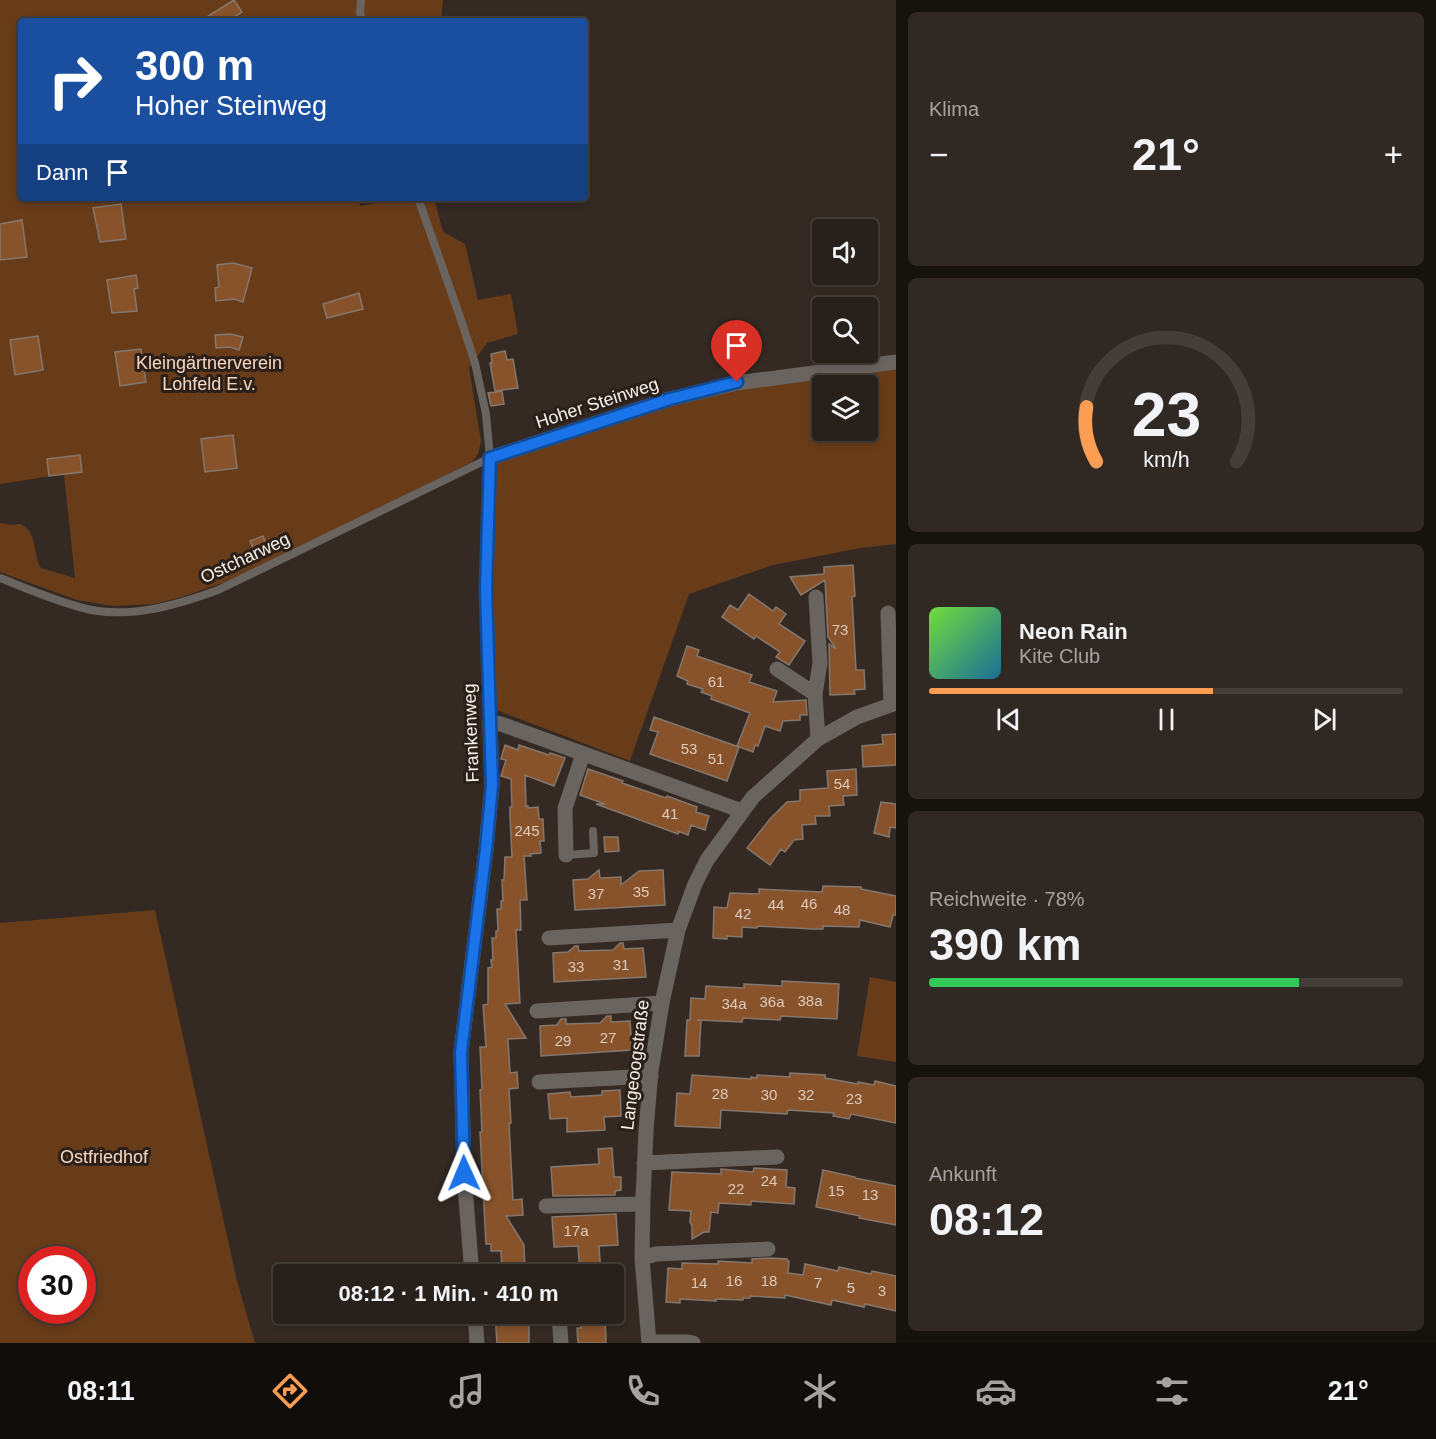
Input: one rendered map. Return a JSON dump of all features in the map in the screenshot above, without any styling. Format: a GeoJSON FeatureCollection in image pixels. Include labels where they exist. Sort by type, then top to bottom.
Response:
{"type":"FeatureCollection","features":[{"type":"Feature","properties":{"kind":"street","name":"Hoher Steinweg"},"geometry":{"type":"LineString","coordinates":[[490,458],[670,399],[737,382],[896,362]]}},
{"type":"Feature","properties":{"kind":"street"},"geometry":{"type":"LineString","coordinates":[[816,597],[820,663],[815,694],[818,740]]}},
{"type":"Feature","properties":{"kind":"street"},"geometry":{"type":"LineString","coordinates":[[888,613],[894,704]]}},
{"type":"Feature","properties":{"kind":"street"},"geometry":{"type":"LineString","coordinates":[[777,669],[815,694]]}},
{"type":"Feature","properties":{"kind":"street","name":"Langeoogstraße"},"geometry":{"type":"LineString","coordinates":[[649,1342],[642,1258],[651,1076],[662,1003],[678,930],[695,884],[707,860],[753,797],[818,740],[857,717],[894,704]]}},
{"type":"Feature","properties":{"kind":"street"},"geometry":{"type":"LineString","coordinates":[[490,722],[742,811]]}},
{"type":"Feature","properties":{"kind":"street","name":"Frankenweg"},"geometry":{"type":"LineString","coordinates":[[471,1264],[464,1173],[461,1052],[492,785],[490,722]]}},
{"type":"Feature","properties":{"kind":"street"},"geometry":{"type":"LineString","coordinates":[[566,855],[565,808],[584,754]]}},
{"type":"Feature","properties":{"kind":"street"},"geometry":{"type":"LineString","coordinates":[[549,938],[678,930]]}},
{"type":"Feature","properties":{"kind":"street"},"geometry":{"type":"LineString","coordinates":[[537,1011],[662,1003]]}},
{"type":"Feature","properties":{"kind":"street"},"geometry":{"type":"LineString","coordinates":[[539,1082],[651,1076]]}},
{"type":"Feature","properties":{"kind":"street"},"geometry":{"type":"LineString","coordinates":[[645,1163],[777,1157]]}},
{"type":"Feature","properties":{"kind":"street"},"geometry":{"type":"LineString","coordinates":[[546,1206],[643,1204]]}},
{"type":"Feature","properties":{"kind":"street"},"geometry":{"type":"LineString","coordinates":[[642,1258],[656,1254],[768,1248]]}},
{"type":"Feature","properties":{"kind":"street"},"geometry":{"type":"LineString","coordinates":[[476,1324],[477,1343]]}},
{"type":"Feature","properties":{"kind":"street"},"geometry":{"type":"LineString","coordinates":[[560,1324],[561,1343]]}},
{"type":"Feature","properties":{"kind":"street"},"geometry":{"type":"LineString","coordinates":[[649,1342],[693,1343]]}},
{"type":"Feature","properties":{"kind":"lane"},"geometry":{"type":"LineString","coordinates":[[361,0],[361,18]]}},
{"type":"Feature","properties":{"kind":"lane","name":"Frankenweg"},"geometry":{"type":"LineString","coordinates":[[419,201],[475,363],[486,414],[490,458],[486,589],[490,722]]}},
{"type":"Feature","properties":{"kind":"lane","name":"Ostcharweg"},"geometry":{"type":"LineString","coordinates":[[0,578],[88,609],[116,612],[146,610],[184,603],[218,590],[490,458]]}},
{"type":"Feature","properties":{"kind":"lane"},"geometry":{"type":"LineString","coordinates":[[566,855],[594,853],[593,831]]}},
{"type":"Feature","properties":{"kind":"green space","name":"Kleingärtnerverein Lohfeld E.v."},"geometry":{"type":"Polygon","coordinates":[[[0,0],[443,0],[441,18],[18,18],[18,201],[358,201],[361,206],[386,201],[435,201],[443,232],[465,244],[478,300],[511,294],[518,334],[487,343],[469,368],[481,441],[478,454],[472,462],[290,553],[225,582],[154,604],[113,606],[77,600],[0,572],[0,523],[20,524],[29,531],[32,537],[41,568],[75,578],[64,474],[0,484],[0,0]]]}},
{"type":"Feature","properties":{"kind":"green space"},"geometry":{"type":"Polygon","coordinates":[[[896,357],[896,544],[860,548],[773,565],[689,594],[630,761],[496,710],[490,589],[495,455],[608,415],[866,363],[878,363],[878,361],[896,357]]]}},
{"type":"Feature","properties":{"kind":"green space","name":"Ostfriedhof"},"geometry":{"type":"Polygon","coordinates":[[[155,910],[237,1281],[255,1343],[0,1343],[0,923],[155,910]]]}},
{"type":"Feature","properties":{"kind":"green space"},"geometry":{"type":"Polygon","coordinates":[[[870,977],[896,982],[896,1062],[857,1056],[870,977]]]}},
{"type":"Feature","properties":{"kind":"building"},"geometry":{"type":"Polygon","coordinates":[[[234,0],[242,12],[233,18],[205,18],[234,0]]]}},
{"type":"Feature","properties":{"kind":"building"},"geometry":{"type":"Polygon","coordinates":[[[121,204],[126,239],[100,242],[93,208],[121,204]]]}},
{"type":"Feature","properties":{"kind":"building"},"geometry":{"type":"Polygon","coordinates":[[[22,220],[27,257],[0,260],[0,224],[22,220]]]}},
{"type":"Feature","properties":{"kind":"building"},"geometry":{"type":"Polygon","coordinates":[[[233,263],[252,268],[243,302],[234,299],[216,301],[215,288],[219,287],[217,265],[233,263]]]}},
{"type":"Feature","properties":{"kind":"building"},"geometry":{"type":"Polygon","coordinates":[[[136,275],[138,288],[134,289],[137,311],[112,313],[107,280],[136,275]]]}},
{"type":"Feature","properties":{"kind":"building"},"geometry":{"type":"Polygon","coordinates":[[[359,293],[363,309],[327,318],[323,304],[359,293]]]}},
{"type":"Feature","properties":{"kind":"building"},"geometry":{"type":"Polygon","coordinates":[[[230,334],[243,337],[239,350],[230,347],[216,348],[215,335],[230,334]]]}},
{"type":"Feature","properties":{"kind":"building"},"geometry":{"type":"Polygon","coordinates":[[[38,336],[43,370],[15,375],[10,340],[38,336]]]}},
{"type":"Feature","properties":{"kind":"building"},"geometry":{"type":"Polygon","coordinates":[[[141,349],[146,382],[120,386],[115,352],[141,349]]]}},
{"type":"Feature","properties":{"kind":"building"},"geometry":{"type":"Polygon","coordinates":[[[505,351],[507,360],[513,359],[518,388],[495,391],[490,363],[492,363],[491,354],[505,351]]]}},
{"type":"Feature","properties":{"kind":"building"},"geometry":{"type":"Polygon","coordinates":[[[502,391],[504,404],[491,406],[488,393],[502,391]]]}},
{"type":"Feature","properties":{"kind":"building"},"geometry":{"type":"Polygon","coordinates":[[[233,435],[237,468],[205,472],[201,439],[233,435]]]}},
{"type":"Feature","properties":{"kind":"building"},"geometry":{"type":"Polygon","coordinates":[[[80,455],[82,472],[49,476],[47,459],[80,455]]]}},
{"type":"Feature","properties":{"kind":"building"},"geometry":{"type":"Polygon","coordinates":[[[263,536],[267,550],[256,555],[250,541],[263,536]]]}},
{"type":"Feature","properties":{"kind":"building"},"geometry":{"type":"Polygon","coordinates":[[[853,565],[855,596],[852,597],[856,670],[864,670],[865,689],[854,690],[855,694],[830,695],[829,644],[836,649],[828,637],[825,580],[801,595],[790,577],[824,574],[824,567],[853,565]]]}},
{"type":"Feature","properties":{"kind":"building"},"geometry":{"type":"Polygon","coordinates":[[[749,594],[773,611],[776,607],[786,614],[779,624],[805,641],[789,665],[776,657],[780,652],[756,636],[754,639],[722,617],[730,605],[738,610],[749,594]]]}},
{"type":"Feature","properties":{"kind":"building"},"geometry":{"type":"Polygon","coordinates":[[[687,646],[699,650],[697,656],[752,675],[749,682],[777,691],[773,702],[806,700],[807,715],[800,715],[800,720],[783,721],[780,731],[765,726],[758,746],[755,745],[753,752],[737,746],[750,713],[711,699],[712,696],[701,692],[703,689],[687,684],[688,681],[677,676],[687,646]]]}},
{"type":"Feature","properties":{"kind":"building"},"geometry":{"type":"Polygon","coordinates":[[[654,717],[739,747],[727,781],[650,754],[658,732],[650,730],[654,717]]]}},
{"type":"Feature","properties":{"kind":"building"},"geometry":{"type":"Polygon","coordinates":[[[896,734],[896,765],[863,767],[862,746],[883,744],[882,735],[896,734]]]}},
{"type":"Feature","properties":{"kind":"building"},"geometry":{"type":"Polygon","coordinates":[[[505,745],[518,750],[519,745],[565,758],[554,786],[525,775],[526,806],[528,808],[538,807],[539,819],[543,819],[544,841],[540,841],[541,853],[524,856],[527,900],[520,900],[521,930],[516,930],[520,1003],[505,1004],[526,1038],[508,1039],[510,1073],[517,1072],[518,1088],[509,1089],[513,1200],[522,1199],[523,1215],[506,1216],[524,1245],[525,1264],[502,1264],[501,1251],[491,1251],[491,1244],[486,1244],[480,1132],[482,1132],[480,1090],[482,1089],[480,1047],[486,1047],[483,1005],[488,1004],[488,968],[492,967],[491,960],[493,960],[492,938],[496,938],[496,931],[498,931],[497,909],[501,909],[501,901],[503,901],[502,880],[504,880],[505,857],[512,857],[511,779],[501,776],[506,760],[501,759],[505,745]]]}},
{"type":"Feature","properties":{"kind":"building"},"geometry":{"type":"Polygon","coordinates":[[[588,769],[623,781],[622,783],[697,807],[696,812],[709,816],[705,830],[691,825],[688,835],[678,831],[678,834],[596,804],[605,804],[580,795],[588,769]]]}},
{"type":"Feature","properties":{"kind":"building"},"geometry":{"type":"Polygon","coordinates":[[[856,769],[857,795],[843,796],[844,805],[829,806],[830,816],[815,816],[816,824],[802,825],[803,839],[794,840],[785,852],[781,849],[770,865],[747,848],[787,802],[800,801],[800,790],[828,788],[827,771],[856,769]]]}},
{"type":"Feature","properties":{"kind":"building"},"geometry":{"type":"Polygon","coordinates":[[[881,802],[896,804],[896,828],[890,827],[889,837],[874,833],[881,802]]]}},
{"type":"Feature","properties":{"kind":"building"},"geometry":{"type":"Polygon","coordinates":[[[604,837],[618,837],[619,851],[605,852],[604,837]]]}},
{"type":"Feature","properties":{"kind":"building"},"geometry":{"type":"Polygon","coordinates":[[[599,870],[600,878],[621,877],[621,885],[639,871],[663,870],[665,905],[575,910],[573,880],[588,879],[599,870]]]}},
{"type":"Feature","properties":{"kind":"building"},"geometry":{"type":"Polygon","coordinates":[[[823,886],[861,887],[861,889],[896,896],[896,915],[893,915],[890,927],[860,920],[859,927],[823,926],[823,929],[813,929],[758,926],[757,928],[742,927],[742,937],[713,938],[714,907],[727,908],[730,893],[759,894],[759,889],[822,892],[823,886]]]}},
{"type":"Feature","properties":{"kind":"building"},"geometry":{"type":"Polygon","coordinates":[[[623,943],[624,949],[643,948],[646,977],[554,982],[553,953],[568,952],[575,946],[578,946],[579,951],[613,950],[623,943]]]}},
{"type":"Feature","properties":{"kind":"building"},"geometry":{"type":"Polygon","coordinates":[[[782,981],[839,984],[837,1019],[781,1016],[780,1020],[743,1018],[742,1022],[701,1020],[699,1056],[685,1056],[691,998],[705,999],[706,986],[744,988],[744,984],[782,986],[782,981]]]}},
{"type":"Feature","properties":{"kind":"building"},"geometry":{"type":"Polygon","coordinates":[[[607,1016],[611,1016],[611,1022],[630,1021],[632,1050],[541,1056],[540,1026],[557,1025],[561,1019],[566,1019],[566,1024],[600,1023],[607,1016]]]}},
{"type":"Feature","properties":{"kind":"building"},"geometry":{"type":"Polygon","coordinates":[[[790,1073],[825,1075],[825,1078],[858,1084],[858,1082],[874,1085],[875,1081],[896,1086],[896,1123],[851,1114],[849,1119],[833,1116],[834,1113],[788,1110],[787,1114],[721,1110],[720,1128],[675,1126],[677,1093],[690,1094],[692,1075],[751,1079],[751,1077],[757,1078],[757,1075],[790,1077],[790,1073]]]}},
{"type":"Feature","properties":{"kind":"building"},"geometry":{"type":"Polygon","coordinates":[[[620,1090],[621,1116],[604,1117],[605,1130],[567,1132],[567,1118],[550,1119],[548,1094],[570,1092],[571,1097],[602,1095],[602,1091],[620,1090]]]}},
{"type":"Feature","properties":{"kind":"building"},"geometry":{"type":"Polygon","coordinates":[[[612,1148],[614,1177],[621,1177],[621,1190],[615,1191],[615,1195],[553,1196],[551,1167],[599,1164],[598,1149],[612,1148]]]}},
{"type":"Feature","properties":{"kind":"building"},"geometry":{"type":"Polygon","coordinates":[[[754,1168],[787,1170],[786,1187],[795,1188],[794,1204],[751,1201],[751,1205],[719,1203],[718,1213],[711,1212],[709,1232],[704,1232],[692,1239],[691,1211],[669,1210],[672,1172],[721,1174],[721,1169],[753,1172],[754,1168]]]}},
{"type":"Feature","properties":{"kind":"building"},"geometry":{"type":"Polygon","coordinates":[[[823,1170],[896,1186],[896,1225],[816,1207],[823,1170]]]}},
{"type":"Feature","properties":{"kind":"building"},"geometry":{"type":"Polygon","coordinates":[[[616,1214],[618,1245],[599,1246],[600,1264],[579,1264],[578,1246],[554,1247],[552,1217],[616,1214]]]}},
{"type":"Feature","properties":{"kind":"building"},"geometry":{"type":"Polygon","coordinates":[[[752,1259],[787,1259],[789,1261],[788,1273],[803,1275],[805,1264],[838,1271],[839,1267],[871,1274],[872,1271],[896,1276],[896,1311],[832,1300],[831,1305],[785,1295],[785,1298],[750,1296],[743,1300],[680,1299],[680,1303],[666,1302],[668,1268],[682,1269],[682,1263],[718,1264],[718,1261],[752,1263],[752,1259]]]}},
{"type":"Feature","properties":{"kind":"building"},"geometry":{"type":"Polygon","coordinates":[[[496,1324],[529,1324],[529,1343],[497,1343],[496,1324]]]}},
{"type":"Feature","properties":{"kind":"building"},"geometry":{"type":"Polygon","coordinates":[[[581,1324],[605,1324],[606,1343],[578,1343],[577,1328],[581,1328],[581,1324]]]}},
{"type":"Feature","properties":{"kind":"route"},"geometry":{"type":"LineString","coordinates":[[464,1173],[461,1052],[492,785],[486,589],[490,458],[670,399],[737,382]]}}]}
